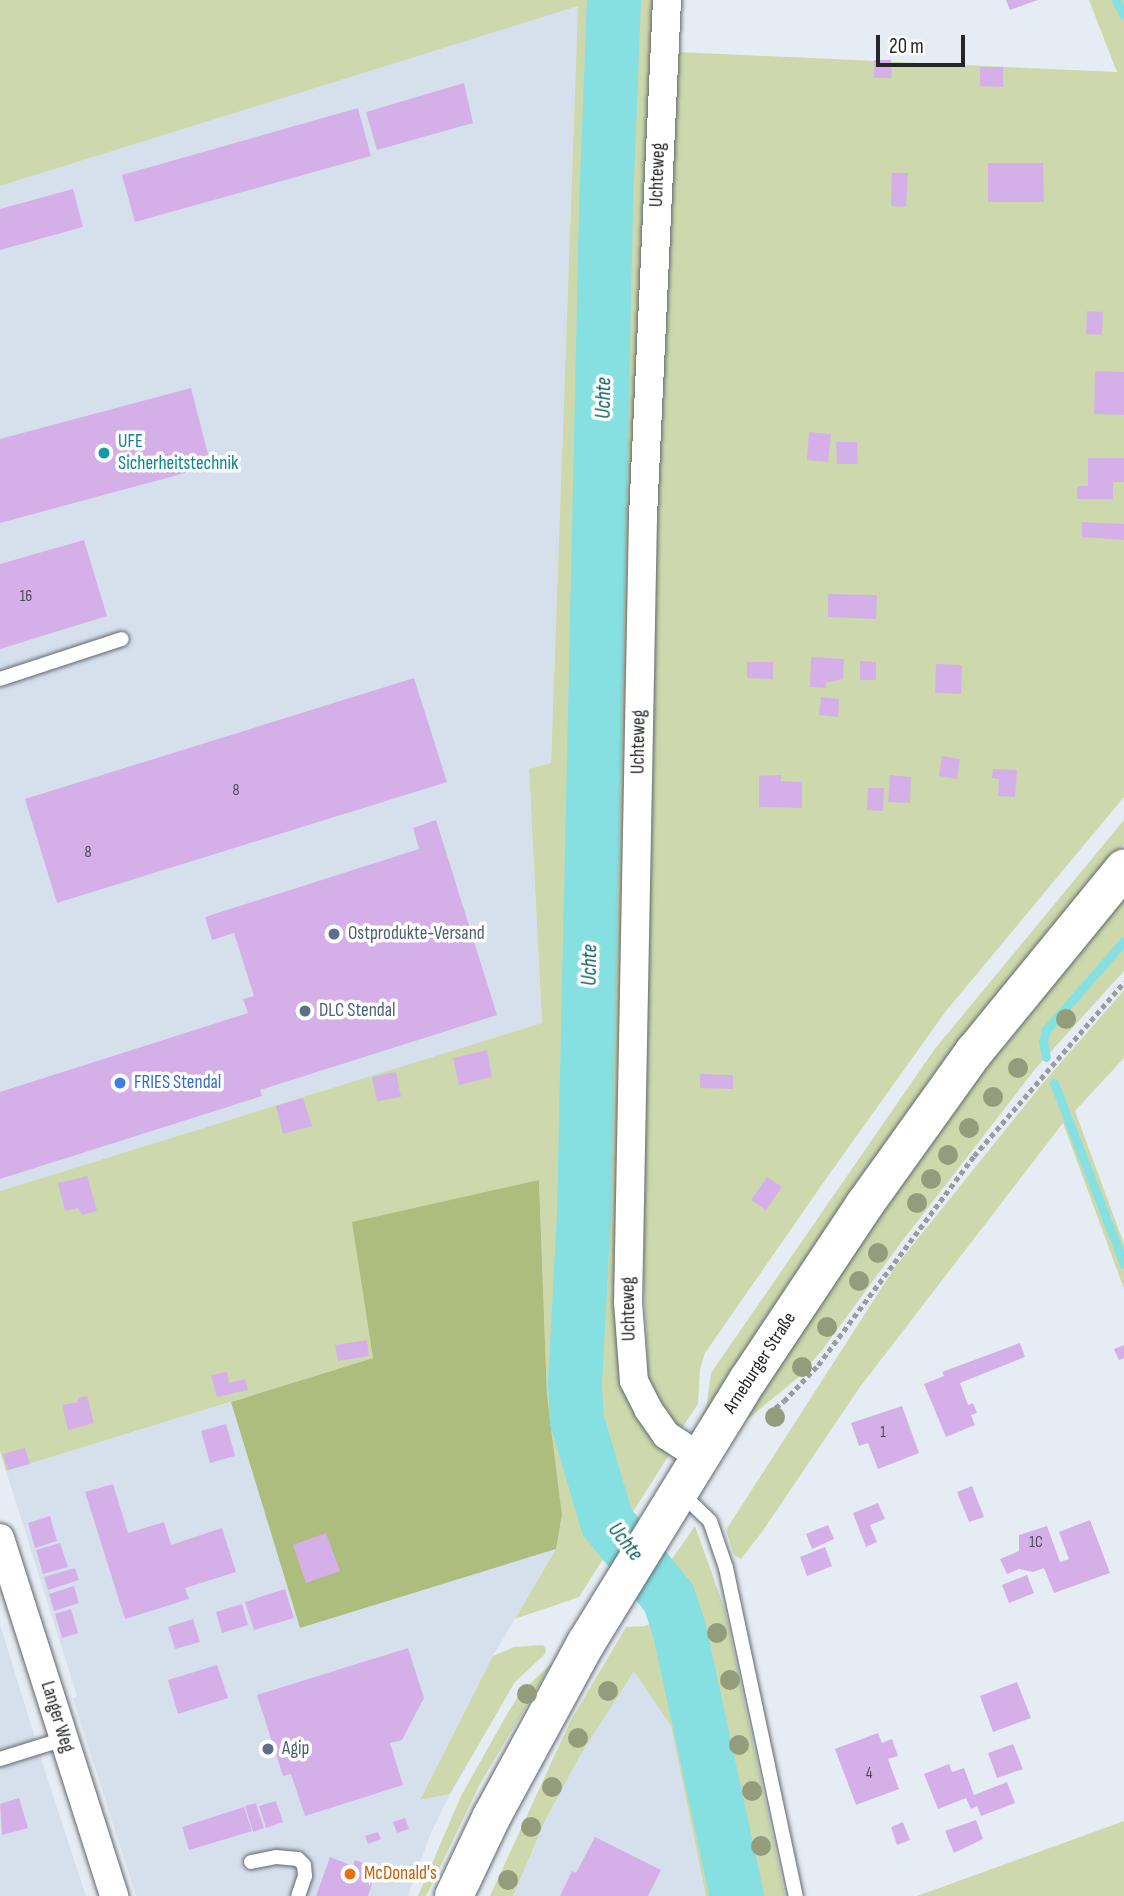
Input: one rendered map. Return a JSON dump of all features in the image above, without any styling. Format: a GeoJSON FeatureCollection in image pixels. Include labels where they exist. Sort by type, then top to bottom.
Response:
{"type":"FeatureCollection","features":[{"type":"Feature","properties":{"kind":"main road","name":"Arneburger Straße"},"geometry":{"type":"LineString","coordinates":[[454,1896],[521,1761],[617,1589],[865,1204],[1024,988],[1124,869]]}},
{"type":"Feature","properties":{"kind":"street","name":"Uchteweg"},"geometry":{"type":"LineString","coordinates":[[667,0],[643,517],[628,1302],[634,1381],[666,1436],[700,1457]]}},
{"type":"Feature","properties":{"kind":"street","name":"Langer Weg"},"geometry":{"type":"LineString","coordinates":[[0,1538],[114,1896]]}},
{"type":"Feature","properties":{"kind":"lane"},"geometry":{"type":"LineString","coordinates":[[0,679],[122,639]]}},
{"type":"Feature","properties":{"kind":"lane"},"geometry":{"type":"LineString","coordinates":[[672,1502],[705,1514],[726,1568],[796,1896]]}},
{"type":"Feature","properties":{"kind":"lane"},"geometry":{"type":"LineString","coordinates":[[0,1759],[64,1739]]}},
{"type":"Feature","properties":{"kind":"lane"},"geometry":{"type":"LineString","coordinates":[[251,1863],[290,1856],[298,1859],[304,1866],[305,1876],[298,1896]]}},
{"type":"Feature","properties":{"kind":"path"},"geometry":{"type":"LineString","coordinates":[[764,1416],[784,1401],[818,1365],[974,1156],[1124,982]]}},
{"type":"Feature","properties":{"kind":"shaded area"},"geometry":{"type":"Polygon","coordinates":[[[578,5],[551,764],[529,770],[542,1024],[0,1191],[0,186],[578,5]]]}},
{"type":"Feature","properties":{"kind":"shaded area"},"geometry":{"type":"Polygon","coordinates":[[[231,1402],[300,1628],[556,1549],[493,1656],[421,1800],[450,1794],[430,1835],[408,1896],[136,1896],[73,1698],[77,1696],[6,1471],[231,1402]]]}},
{"type":"Feature","properties":{"kind":"shaded area"},"geometry":{"type":"Polygon","coordinates":[[[0,1624],[46,1774],[86,1896],[0,1896],[0,1624]]]}},
{"type":"Feature","properties":{"kind":"shaded area"},"geometry":{"type":"Polygon","coordinates":[[[634,1670],[671,1726],[706,1896],[513,1896],[545,1821],[581,1754],[634,1670]]]}},
{"type":"Feature","properties":{"kind":"green space"},"geometry":{"type":"Polygon","coordinates":[[[0,0],[659,0],[615,1298],[669,1455],[579,1597],[515,1619],[556,1549],[562,1515],[547,1395],[539,1180],[373,1358],[6,1471],[0,1451],[0,1191],[542,1023],[529,769],[551,763],[578,6],[0,186],[0,0]]]}},
{"type":"Feature","properties":{"kind":"green space"},"geometry":{"type":"Polygon","coordinates":[[[1089,0],[1124,0],[1124,797],[946,1011],[828,1176],[705,1353],[700,1369],[698,1404],[682,1428],[667,1419],[642,1374],[648,1362],[644,1286],[644,1014],[661,354],[678,52],[1117,72],[1089,0]]]}},
{"type":"Feature","properties":{"kind":"green space"},"geometry":{"type":"Polygon","coordinates":[[[1124,820],[1124,844],[1048,934],[697,1429],[707,1404],[711,1373],[934,1050],[1124,820]]]}},
{"type":"Feature","properties":{"kind":"green space"},"geometry":{"type":"Polygon","coordinates":[[[1124,894],[1124,971],[1036,1068],[823,1349],[799,1377],[749,1418],[744,1416],[847,1260],[980,1073],[1124,894]]]}},
{"type":"Feature","properties":{"kind":"green space"},"geometry":{"type":"Polygon","coordinates":[[[1124,990],[1124,1058],[1075,1111],[1124,1244],[1124,1289],[1063,1123],[860,1387],[762,1532],[741,1559],[734,1555],[726,1530],[895,1267],[1043,1083],[1124,990]]]}},
{"type":"Feature","properties":{"kind":"green space"},"geometry":{"type":"Polygon","coordinates":[[[539,1180],[547,1395],[562,1515],[556,1549],[300,1628],[231,1402],[373,1358],[352,1222],[539,1180]]]}},
{"type":"Feature","properties":{"kind":"green space"},"geometry":{"type":"Polygon","coordinates":[[[695,1526],[725,1610],[785,1896],[706,1896],[671,1726],[634,1671],[581,1754],[545,1821],[513,1896],[490,1896],[570,1722],[626,1627],[645,1626],[658,1621],[646,1596],[695,1526]]]}},
{"type":"Feature","properties":{"kind":"green space"},"geometry":{"type":"Polygon","coordinates":[[[543,1645],[545,1654],[515,1682],[450,1794],[420,1800],[493,1656],[514,1647],[543,1645]]]}},
{"type":"Feature","properties":{"kind":"green space"},"geometry":{"type":"Polygon","coordinates":[[[552,1663],[480,1784],[426,1896],[418,1896],[461,1796],[506,1716],[520,1693],[552,1663]]]}},
{"type":"Feature","properties":{"kind":"green space"},"geometry":{"type":"Polygon","coordinates":[[[1124,1821],[1124,1896],[917,1896],[1124,1821]]]}},
{"type":"Feature","properties":{"kind":"building"},"geometry":{"type":"Polygon","coordinates":[[[1006,0],[1038,0],[1010,10],[1006,0]]]}},
{"type":"Feature","properties":{"kind":"building"},"geometry":{"type":"Polygon","coordinates":[[[874,60],[891,60],[892,78],[874,78],[874,60]]]}},
{"type":"Feature","properties":{"kind":"building"},"geometry":{"type":"Polygon","coordinates":[[[980,67],[1003,67],[1003,87],[980,86],[980,67]]]}},
{"type":"Feature","properties":{"kind":"building"},"geometry":{"type":"Polygon","coordinates":[[[464,83],[473,123],[377,150],[366,112],[464,83]]]}},
{"type":"Feature","properties":{"kind":"building"},"geometry":{"type":"Polygon","coordinates":[[[358,108],[371,156],[135,222],[122,175],[358,108]]]}},
{"type":"Feature","properties":{"kind":"building"},"geometry":{"type":"Polygon","coordinates":[[[988,163],[1043,163],[1044,202],[988,202],[988,163]]]}},
{"type":"Feature","properties":{"kind":"building"},"geometry":{"type":"Polygon","coordinates":[[[892,173],[908,173],[906,207],[891,206],[892,173]]]}},
{"type":"Feature","properties":{"kind":"building"},"geometry":{"type":"Polygon","coordinates":[[[73,189],[83,227],[0,250],[0,209],[73,189]]]}},
{"type":"Feature","properties":{"kind":"building"},"geometry":{"type":"Polygon","coordinates":[[[1087,311],[1103,312],[1102,335],[1086,334],[1087,311]]]}},
{"type":"Feature","properties":{"kind":"building"},"geometry":{"type":"Polygon","coordinates":[[[1095,371],[1124,372],[1124,415],[1094,414],[1095,371]]]}},
{"type":"Feature","properties":{"kind":"building","name":"UFE Sicherheitstechnik"},"geometry":{"type":"Polygon","coordinates":[[[191,388],[211,466],[0,523],[0,439],[191,388]]]}},
{"type":"Feature","properties":{"kind":"building"},"geometry":{"type":"Polygon","coordinates":[[[809,432],[831,434],[828,462],[807,460],[809,432]]]}},
{"type":"Feature","properties":{"kind":"building"},"geometry":{"type":"Polygon","coordinates":[[[836,442],[857,442],[858,464],[837,464],[836,442]]]}},
{"type":"Feature","properties":{"kind":"building"},"geometry":{"type":"Polygon","coordinates":[[[1088,458],[1124,458],[1124,482],[1113,482],[1113,499],[1077,499],[1077,486],[1088,486],[1088,458]]]}},
{"type":"Feature","properties":{"kind":"building"},"geometry":{"type":"Polygon","coordinates":[[[1082,522],[1124,524],[1124,540],[1082,537],[1082,522]]]}},
{"type":"Feature","properties":{"kind":"building"},"geometry":{"type":"Polygon","coordinates":[[[84,540],[107,616],[0,649],[0,564],[84,540]]]}},
{"type":"Feature","properties":{"kind":"building"},"geometry":{"type":"Polygon","coordinates":[[[828,594],[877,595],[876,619],[828,617],[828,594]]]}},
{"type":"Feature","properties":{"kind":"building"},"geometry":{"type":"Polygon","coordinates":[[[811,657],[844,659],[843,679],[826,683],[826,688],[810,687],[811,657]]]}},
{"type":"Feature","properties":{"kind":"building"},"geometry":{"type":"Polygon","coordinates":[[[860,661],[876,662],[876,680],[860,680],[860,661]]]}},
{"type":"Feature","properties":{"kind":"building"},"geometry":{"type":"Polygon","coordinates":[[[747,662],[773,662],[773,679],[747,678],[747,662]]]}},
{"type":"Feature","properties":{"kind":"building"},"geometry":{"type":"Polygon","coordinates":[[[936,664],[962,665],[961,694],[935,693],[936,664]]]}},
{"type":"Feature","properties":{"kind":"building"},"geometry":{"type":"Polygon","coordinates":[[[414,678],[447,782],[57,903],[25,799],[414,678]]]}},
{"type":"Feature","properties":{"kind":"building"},"geometry":{"type":"Polygon","coordinates":[[[821,697],[839,699],[838,717],[819,715],[821,697]]]}},
{"type":"Feature","properties":{"kind":"building"},"geometry":{"type":"Polygon","coordinates":[[[942,756],[960,759],[957,779],[939,776],[942,756]]]}},
{"type":"Feature","properties":{"kind":"building"},"geometry":{"type":"Polygon","coordinates":[[[993,769],[1017,770],[1015,797],[998,796],[999,779],[992,778],[993,769]]]}},
{"type":"Feature","properties":{"kind":"building"},"geometry":{"type":"Polygon","coordinates":[[[781,775],[781,781],[802,782],[802,808],[759,807],[759,776],[781,775]]]}},
{"type":"Feature","properties":{"kind":"building"},"geometry":{"type":"Polygon","coordinates":[[[890,775],[911,777],[910,803],[888,802],[890,775]]]}},
{"type":"Feature","properties":{"kind":"building"},"geometry":{"type":"Polygon","coordinates":[[[868,788],[884,788],[883,811],[867,810],[868,788]]]}},
{"type":"Feature","properties":{"kind":"building"},"geometry":{"type":"Polygon","coordinates":[[[436,820],[497,1015],[260,1090],[262,1096],[0,1179],[0,1092],[248,1013],[243,999],[254,996],[234,933],[212,940],[205,917],[419,849],[413,828],[436,820]]]}},
{"type":"Feature","properties":{"kind":"building"},"geometry":{"type":"Polygon","coordinates":[[[487,1050],[492,1077],[459,1085],[453,1058],[487,1050]]]}},
{"type":"Feature","properties":{"kind":"building"},"geometry":{"type":"Polygon","coordinates":[[[396,1072],[401,1097],[377,1101],[372,1077],[396,1072]]]}},
{"type":"Feature","properties":{"kind":"building"},"geometry":{"type":"Polygon","coordinates":[[[700,1074],[733,1075],[733,1089],[700,1088],[700,1074]]]}},
{"type":"Feature","properties":{"kind":"building"},"geometry":{"type":"Polygon","coordinates":[[[303,1098],[312,1126],[283,1134],[276,1106],[303,1098]]]}},
{"type":"Feature","properties":{"kind":"building"},"geometry":{"type":"Polygon","coordinates":[[[87,1176],[97,1211],[82,1215],[78,1208],[65,1211],[58,1183],[87,1176]]]}},
{"type":"Feature","properties":{"kind":"building"},"geometry":{"type":"Polygon","coordinates":[[[767,1177],[782,1187],[766,1210],[751,1200],[767,1177]]]}},
{"type":"Feature","properties":{"kind":"building"},"geometry":{"type":"Polygon","coordinates":[[[367,1340],[369,1356],[338,1361],[335,1345],[367,1340]]]}},
{"type":"Feature","properties":{"kind":"building"},"geometry":{"type":"Polygon","coordinates":[[[1020,1343],[1025,1357],[960,1383],[968,1405],[973,1403],[977,1413],[971,1415],[975,1425],[946,1437],[924,1384],[944,1376],[942,1372],[1020,1343]]]}},
{"type":"Feature","properties":{"kind":"building"},"geometry":{"type":"Polygon","coordinates":[[[1124,1345],[1124,1358],[1119,1360],[1114,1349],[1124,1345]]]}},
{"type":"Feature","properties":{"kind":"building"},"geometry":{"type":"Polygon","coordinates":[[[227,1372],[229,1383],[245,1379],[248,1390],[217,1397],[211,1375],[227,1372]]]}},
{"type":"Feature","properties":{"kind":"building"},"geometry":{"type":"Polygon","coordinates":[[[87,1396],[94,1423],[68,1430],[62,1405],[78,1402],[78,1398],[87,1396]]]}},
{"type":"Feature","properties":{"kind":"building"},"geometry":{"type":"Polygon","coordinates":[[[902,1406],[919,1453],[878,1469],[868,1443],[859,1446],[851,1423],[902,1406]]]}},
{"type":"Feature","properties":{"kind":"building"},"geometry":{"type":"Polygon","coordinates":[[[226,1424],[235,1456],[210,1463],[201,1431],[226,1424]]]}},
{"type":"Feature","properties":{"kind":"building"},"geometry":{"type":"Polygon","coordinates":[[[25,1448],[30,1464],[8,1470],[3,1454],[25,1448]]]}},
{"type":"Feature","properties":{"kind":"building"},"geometry":{"type":"Polygon","coordinates":[[[113,1484],[128,1533],[164,1522],[171,1545],[222,1528],[236,1572],[185,1588],[189,1599],[125,1619],[85,1492],[113,1484]]]}},
{"type":"Feature","properties":{"kind":"building"},"geometry":{"type":"Polygon","coordinates":[[[972,1486],[984,1517],[969,1522],[957,1492],[972,1486]]]}},
{"type":"Feature","properties":{"kind":"building"},"geometry":{"type":"Polygon","coordinates":[[[878,1503],[885,1519],[870,1525],[877,1542],[866,1547],[853,1513],[878,1503]]]}},
{"type":"Feature","properties":{"kind":"building"},"geometry":{"type":"Polygon","coordinates":[[[50,1516],[57,1541],[35,1548],[28,1523],[50,1516]]]}},
{"type":"Feature","properties":{"kind":"building"},"geometry":{"type":"Polygon","coordinates":[[[1090,1520],[1110,1573],[1054,1593],[1044,1568],[1033,1572],[1019,1569],[1007,1574],[1000,1559],[1019,1551],[1019,1535],[1047,1526],[1060,1562],[1069,1559],[1059,1532],[1090,1520]]]}},
{"type":"Feature","properties":{"kind":"building"},"geometry":{"type":"Polygon","coordinates":[[[828,1525],[834,1539],[812,1549],[806,1534],[828,1525]]]}},
{"type":"Feature","properties":{"kind":"building"},"geometry":{"type":"Polygon","coordinates":[[[326,1533],[340,1571],[306,1583],[293,1545],[326,1533]]]}},
{"type":"Feature","properties":{"kind":"building"},"geometry":{"type":"Polygon","coordinates":[[[60,1543],[68,1567],[43,1574],[36,1550],[60,1543]]]}},
{"type":"Feature","properties":{"kind":"building"},"geometry":{"type":"Polygon","coordinates":[[[825,1547],[832,1566],[807,1576],[800,1557],[825,1547]]]}},
{"type":"Feature","properties":{"kind":"building"},"geometry":{"type":"Polygon","coordinates":[[[75,1568],[79,1580],[48,1590],[44,1577],[75,1568]]]}},
{"type":"Feature","properties":{"kind":"building"},"geometry":{"type":"Polygon","coordinates":[[[1027,1575],[1034,1593],[1009,1603],[1002,1585],[1027,1575]]]}},
{"type":"Feature","properties":{"kind":"building"},"geometry":{"type":"Polygon","coordinates":[[[74,1586],[79,1603],[54,1611],[49,1594],[74,1586]]]}},
{"type":"Feature","properties":{"kind":"building"},"geometry":{"type":"Polygon","coordinates":[[[285,1589],[294,1618],[254,1630],[245,1602],[285,1589]]]}},
{"type":"Feature","properties":{"kind":"building"},"geometry":{"type":"Polygon","coordinates":[[[242,1604],[248,1625],[222,1633],[216,1612],[242,1604]]]}},
{"type":"Feature","properties":{"kind":"building"},"geometry":{"type":"Polygon","coordinates":[[[71,1609],[78,1633],[62,1638],[55,1614],[71,1609]]]}},
{"type":"Feature","properties":{"kind":"building"},"geometry":{"type":"Polygon","coordinates":[[[193,1619],[200,1642],[175,1649],[168,1627],[193,1619]]]}},
{"type":"Feature","properties":{"kind":"building"},"geometry":{"type":"Polygon","coordinates":[[[408,1648],[424,1698],[402,1740],[390,1743],[403,1785],[305,1816],[291,1774],[283,1776],[257,1695],[408,1648]]]}},
{"type":"Feature","properties":{"kind":"building"},"geometry":{"type":"Polygon","coordinates":[[[217,1665],[228,1698],[178,1714],[168,1680],[217,1665]]]}},
{"type":"Feature","properties":{"kind":"building"},"geometry":{"type":"Polygon","coordinates":[[[1017,1682],[1031,1718],[993,1732],[980,1696],[1017,1682]]]}},
{"type":"Feature","properties":{"kind":"building"},"geometry":{"type":"Polygon","coordinates":[[[878,1733],[882,1743],[892,1739],[898,1756],[888,1759],[899,1789],[856,1805],[835,1749],[878,1733]]]}},
{"type":"Feature","properties":{"kind":"building"},"geometry":{"type":"Polygon","coordinates":[[[1013,1744],[1023,1769],[997,1778],[988,1753],[1013,1744]]]}},
{"type":"Feature","properties":{"kind":"building"},"geometry":{"type":"Polygon","coordinates":[[[949,1764],[952,1772],[964,1768],[974,1795],[1007,1782],[1015,1803],[981,1816],[977,1806],[971,1809],[966,1798],[938,1809],[924,1774],[949,1764]]]}},
{"type":"Feature","properties":{"kind":"building"},"geometry":{"type":"Polygon","coordinates":[[[19,1798],[28,1828],[2,1835],[0,1804],[19,1798]]]}},
{"type":"Feature","properties":{"kind":"building"},"geometry":{"type":"Polygon","coordinates":[[[276,1801],[283,1822],[266,1828],[259,1806],[276,1801]]]}},
{"type":"Feature","properties":{"kind":"building"},"geometry":{"type":"Polygon","coordinates":[[[256,1803],[264,1828],[253,1832],[245,1806],[256,1803]]]}},
{"type":"Feature","properties":{"kind":"building"},"geometry":{"type":"Polygon","coordinates":[[[244,1807],[252,1831],[189,1850],[182,1827],[244,1807]]]}},
{"type":"Feature","properties":{"kind":"building"},"geometry":{"type":"Polygon","coordinates":[[[405,1818],[409,1829],[397,1833],[393,1822],[405,1818]]]}},
{"type":"Feature","properties":{"kind":"building"},"geometry":{"type":"Polygon","coordinates":[[[976,1820],[983,1839],[954,1853],[945,1831],[976,1820]]]}},
{"type":"Feature","properties":{"kind":"building"},"geometry":{"type":"Polygon","coordinates":[[[903,1822],[910,1840],[897,1845],[891,1827],[903,1822]]]}},
{"type":"Feature","properties":{"kind":"building"},"geometry":{"type":"Polygon","coordinates":[[[378,1832],[381,1839],[368,1844],[365,1836],[378,1832]]]}},
{"type":"Feature","properties":{"kind":"building"},"geometry":{"type":"Polygon","coordinates":[[[595,1837],[661,1870],[648,1896],[560,1896],[572,1871],[576,1873],[595,1837]]]}},
{"type":"Feature","properties":{"kind":"building","name":"McDonald's"},"geometry":{"type":"Polygon","coordinates":[[[330,1857],[353,1866],[355,1860],[377,1868],[368,1896],[316,1896],[330,1857]]]}},
{"type":"Feature","properties":{"kind":"waterway","name":"Uchte"},"geometry":{"type":"LineString","coordinates":[[614,0],[606,211],[584,1213],[575,1385],[577,1420],[607,1522],[669,1598],[679,1628],[737,1896]]}},
{"type":"Feature","properties":{"kind":"waterway"},"geometry":{"type":"LineString","coordinates":[[1116,0],[1124,15]]}},
{"type":"Feature","properties":{"kind":"waterway"},"geometry":{"type":"LineString","coordinates":[[1046,1057],[1043,1041],[1046,1030],[1124,941]]}},
{"type":"Feature","properties":{"kind":"waterway"},"geometry":{"type":"LineString","coordinates":[[1054,1083],[1124,1264]]}},
{"type":"Feature","properties":{"kind":"place","name":"UFE Sicherheitstechnik"},"geometry":{"type":"Point","coordinates":[104,453]}},
{"type":"Feature","properties":{"kind":"place","name":"Ostprodukte-Versand"},"geometry":{"type":"Point","coordinates":[334,934]}},
{"type":"Feature","properties":{"kind":"place","name":"DLC Stendal"},"geometry":{"type":"Point","coordinates":[305,1011]}},
{"type":"Feature","properties":{"kind":"place","name":"FRIES Stendal"},"geometry":{"type":"Point","coordinates":[120,1083]}},
{"type":"Feature","properties":{"kind":"place","name":"Agip"},"geometry":{"type":"Point","coordinates":[268,1749]}},
{"type":"Feature","properties":{"kind":"place","name":"McDonald's"},"geometry":{"type":"Point","coordinates":[350,1874]}}]}
